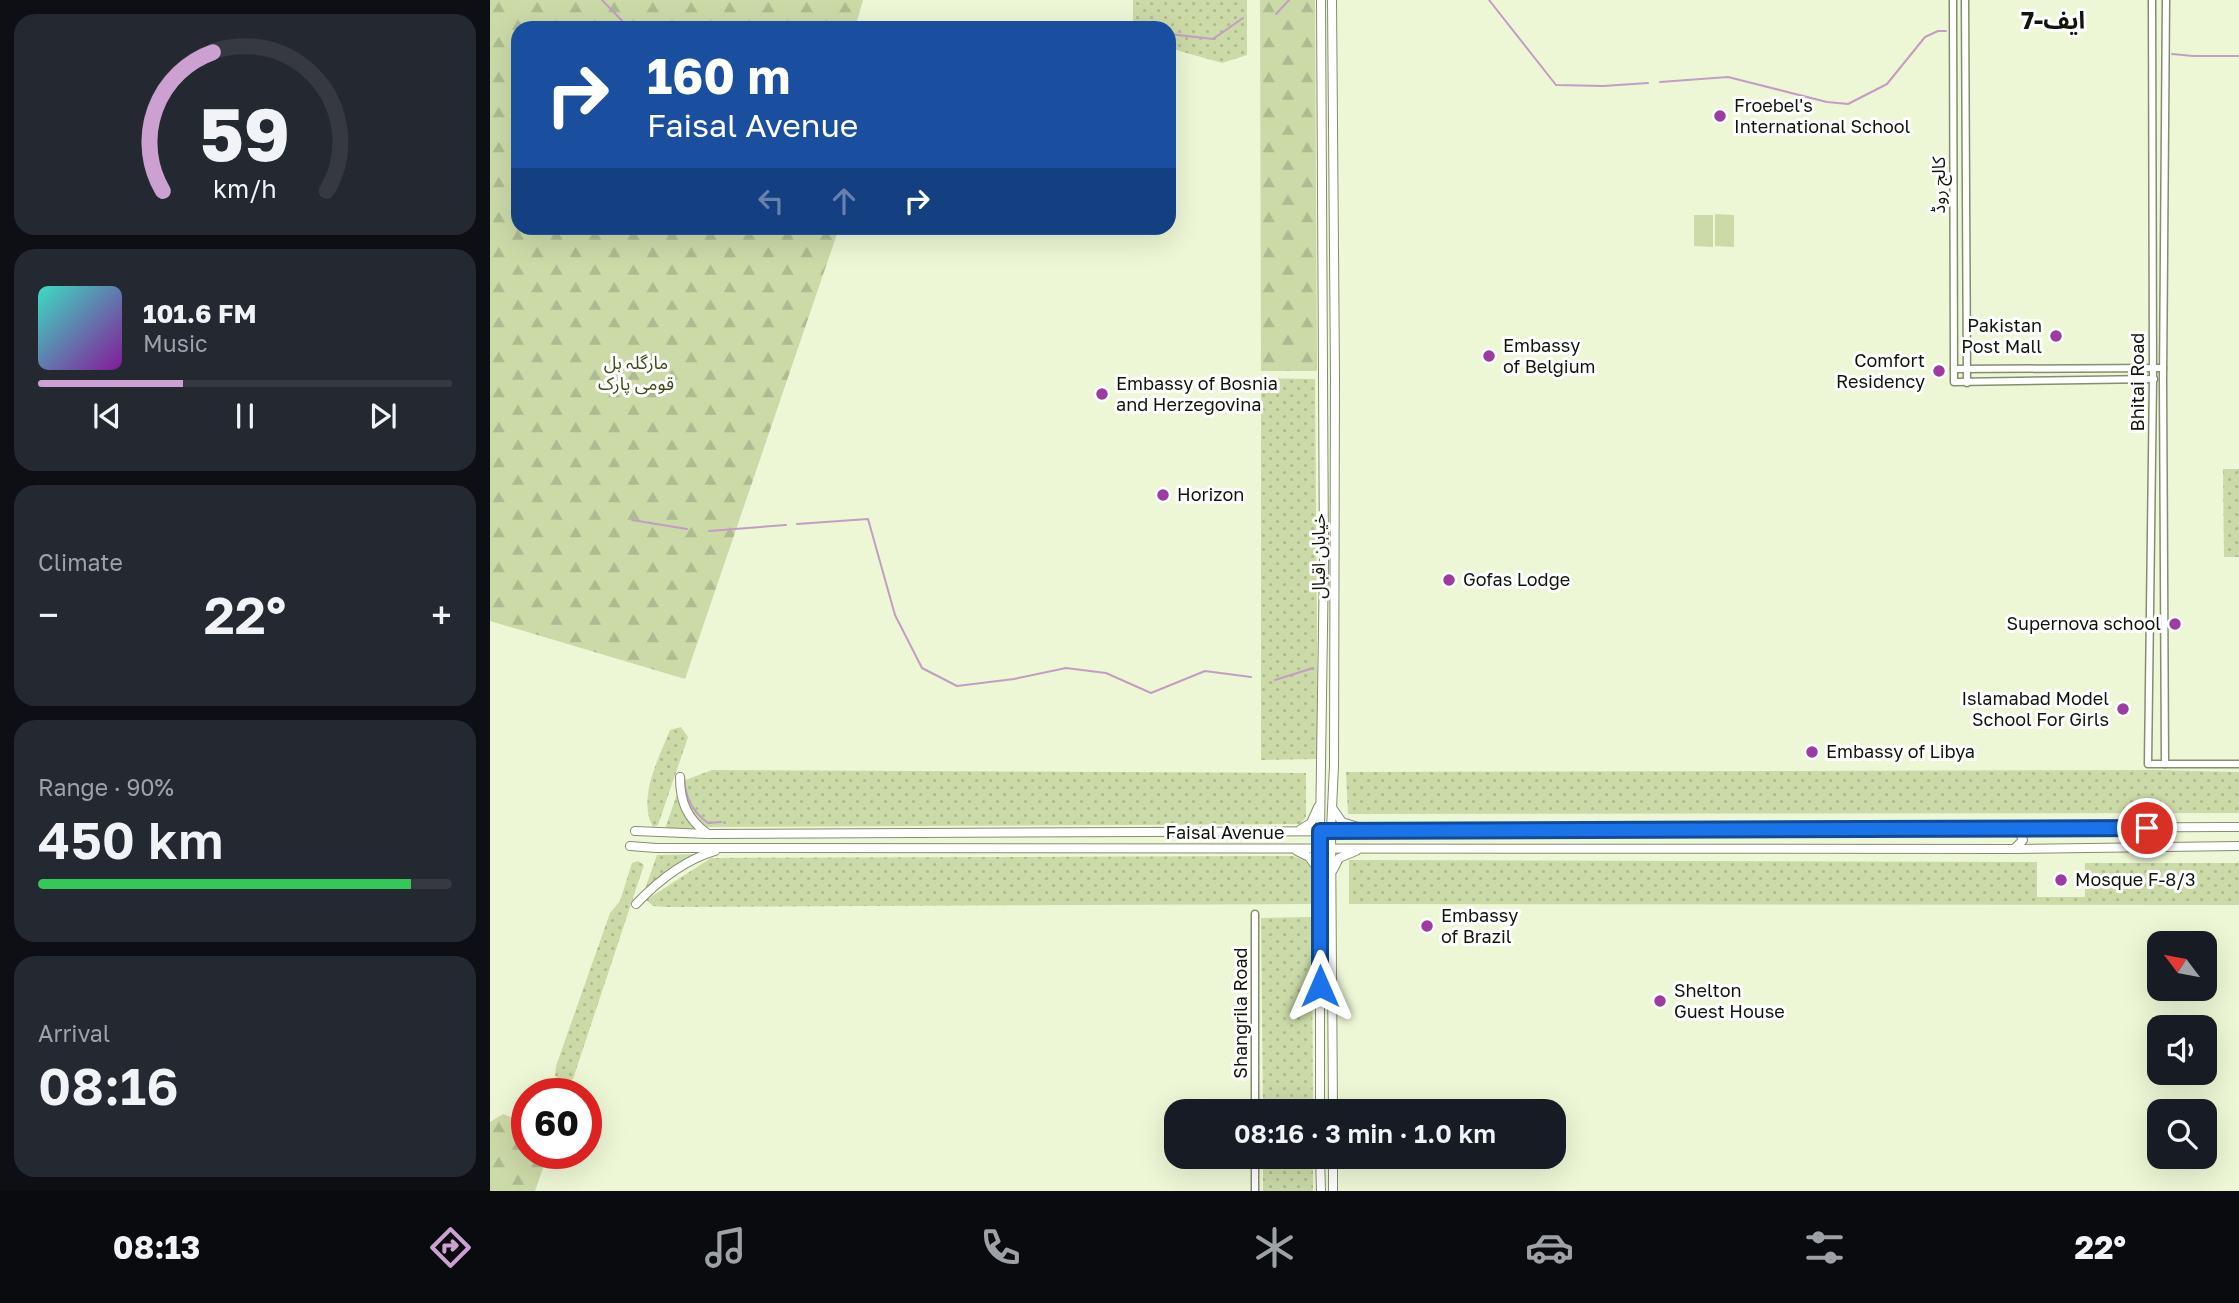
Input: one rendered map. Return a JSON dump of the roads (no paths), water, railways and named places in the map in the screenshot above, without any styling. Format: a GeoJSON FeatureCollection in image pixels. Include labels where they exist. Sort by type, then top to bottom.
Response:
{"type":"FeatureCollection","features":[{"type":"Feature","properties":{"kind":"main road","name":"خیابان اقبال"},"geometry":{"type":"LineString","coordinates":[[1320,1099],[1319,872],[1324,362],[1321,0]]}},
{"type":"Feature","properties":{"kind":"main road","name":"خیابان اقبال"},"geometry":{"type":"LineString","coordinates":[[1332,0],[1335,376],[1334,766],[1331,830],[1333,1099]]}},
{"type":"Feature","properties":{"kind":"main road"},"geometry":{"type":"LineString","coordinates":[[680,777],[683,806],[697,826],[708,834]]}},
{"type":"Feature","properties":{"kind":"main road"},"geometry":{"type":"LineString","coordinates":[[1292,831],[1303,829],[1311,823],[1321,798]]}},
{"type":"Feature","properties":{"kind":"main road"},"geometry":{"type":"LineString","coordinates":[[1332,799],[1339,819],[1347,824],[1371,830]]}},
{"type":"Feature","properties":{"kind":"main road","name":"Faisal Avenue"},"geometry":{"type":"LineString","coordinates":[[635,831],[708,834],[2239,827]]}},
{"type":"Feature","properties":{"kind":"main road"},"geometry":{"type":"LineString","coordinates":[[2013,830],[2021,835],[2023,840],[2014,849]]}},
{"type":"Feature","properties":{"kind":"main road"},"geometry":{"type":"LineString","coordinates":[[2040,830],[2033,838],[2041,849]]}},
{"type":"Feature","properties":{"kind":"main road","name":"Faisal Avenue"},"geometry":{"type":"LineString","coordinates":[[630,846],[2041,849],[2239,846]]}},
{"type":"Feature","properties":{"kind":"main road"},"geometry":{"type":"LineString","coordinates":[[636,904],[675,870],[704,854],[724,848]]}},
{"type":"Feature","properties":{"kind":"main road"},"geometry":{"type":"LineString","coordinates":[[1293,849],[1309,857],[1319,872]]}},
{"type":"Feature","properties":{"kind":"main road"},"geometry":{"type":"LineString","coordinates":[[1331,873],[1336,861],[1343,855],[1369,849]]}},
{"type":"Feature","properties":{"kind":"main road"},"geometry":{"type":"LineString","coordinates":[[1320,1169],[1321,1191]]}},
{"type":"Feature","properties":{"kind":"main road"},"geometry":{"type":"LineString","coordinates":[[1333,1169],[1333,1191]]}},
{"type":"Feature","properties":{"kind":"street","name":"کالج روڈ"},"geometry":{"type":"LineString","coordinates":[[1953,0],[1954,369]]}},
{"type":"Feature","properties":{"kind":"street","name":"کالج روڈ"},"geometry":{"type":"LineString","coordinates":[[1965,0],[1967,383]]}},
{"type":"Feature","properties":{"kind":"street","name":"Bhitai Road"},"geometry":{"type":"LineString","coordinates":[[2152,0],[2153,379],[2148,764],[2165,764],[2163,368],[2166,0]]}},
{"type":"Feature","properties":{"kind":"street"},"geometry":{"type":"LineString","coordinates":[[2152,103],[2166,103]]}},
{"type":"Feature","properties":{"kind":"street"},"geometry":{"type":"LineString","coordinates":[[2151,295],[2164,295]]}},
{"type":"Feature","properties":{"kind":"street"},"geometry":{"type":"LineString","coordinates":[[2163,368],[1954,369],[1954,382],[2163,380]]}},
{"type":"Feature","properties":{"kind":"street"},"geometry":{"type":"LineString","coordinates":[[2165,764],[2239,764]]}},
{"type":"Feature","properties":{"kind":"street","name":"Shangrila Road"},"geometry":{"type":"LineString","coordinates":[[1255,914],[1255,1099]]}},
{"type":"Feature","properties":{"kind":"street"},"geometry":{"type":"LineString","coordinates":[[1255,1169],[1255,1191]]}},
{"type":"Feature","properties":{"kind":"waterway"},"geometry":{"type":"LineString","coordinates":[[602,0],[622,21]]}},
{"type":"Feature","properties":{"kind":"waterway"},"geometry":{"type":"LineString","coordinates":[[1276,14],[1289,0]]}},
{"type":"Feature","properties":{"kind":"waterway"},"geometry":{"type":"LineString","coordinates":[[1489,0],[1556,85],[1648,83]]}},
{"type":"Feature","properties":{"kind":"waterway"},"geometry":{"type":"LineString","coordinates":[[1176,35],[1213,39],[1243,18]]}},
{"type":"Feature","properties":{"kind":"waterway"},"geometry":{"type":"LineString","coordinates":[[1660,82],[1728,77],[1827,102],[1848,104],[1887,84],[1925,37],[1938,31],[1946,31]]}},
{"type":"Feature","properties":{"kind":"waterway"},"geometry":{"type":"LineString","coordinates":[[2172,54],[2239,56]]}},
{"type":"Feature","properties":{"kind":"waterway"},"geometry":{"type":"LineString","coordinates":[[797,524],[868,519],[895,615],[922,668],[957,686],[1014,679],[1066,668],[1106,673],[1151,693],[1205,671],[1251,677]]}},
{"type":"Feature","properties":{"kind":"waterway"},"geometry":{"type":"LineString","coordinates":[[632,520],[687,529]]}},
{"type":"Feature","properties":{"kind":"waterway"},"geometry":{"type":"LineString","coordinates":[[709,531],[786,525]]}},
{"type":"Feature","properties":{"kind":"waterway"},"geometry":{"type":"LineString","coordinates":[[1275,680],[1313,668]]}},
{"type":"Feature","properties":{"kind":"waterway"},"geometry":{"type":"LineString","coordinates":[[684,776],[688,796],[697,813],[708,823],[721,822]]}},
{"type":"Feature","properties":{"kind":"place","name":"Froebel's International School"},"geometry":{"type":"Point","coordinates":[1720,116]}},
{"type":"Feature","properties":{"kind":"place","name":"Pakistan Post Mall"},"geometry":{"type":"Point","coordinates":[2056,336]}},
{"type":"Feature","properties":{"kind":"place","name":"Embassy of Belgium"},"geometry":{"type":"Point","coordinates":[1489,356]}},
{"type":"Feature","properties":{"kind":"place","name":"Comfort Residency"},"geometry":{"type":"Point","coordinates":[1939,371]}},
{"type":"Feature","properties":{"kind":"place","name":"Embassy of Bosnia and Herzegovina"},"geometry":{"type":"Point","coordinates":[1102,394]}},
{"type":"Feature","properties":{"kind":"place","name":"Horizon"},"geometry":{"type":"Point","coordinates":[1163,495]}},
{"type":"Feature","properties":{"kind":"place","name":"Gofas Lodge"},"geometry":{"type":"Point","coordinates":[1449,580]}},
{"type":"Feature","properties":{"kind":"place","name":"Supernova school"},"geometry":{"type":"Point","coordinates":[2175,624]}},
{"type":"Feature","properties":{"kind":"place","name":"Islamabad Model School For Girls"},"geometry":{"type":"Point","coordinates":[2123,709]}},
{"type":"Feature","properties":{"kind":"place","name":"Embassy of Libya"},"geometry":{"type":"Point","coordinates":[1812,752]}},
{"type":"Feature","properties":{"kind":"place","name":"Mosque F-8/3"},"geometry":{"type":"Point","coordinates":[2061,880]}},
{"type":"Feature","properties":{"kind":"place","name":"Embassy of Brazil"},"geometry":{"type":"Point","coordinates":[1427,926]}},
{"type":"Feature","properties":{"kind":"place","name":"Shelton Guest House"},"geometry":{"type":"Point","coordinates":[1660,1001]}},
{"type":"Feature","properties":{"kind":"district","name":"ایف-7"},"geometry":{"type":"Point","coordinates":[2053,21]}},
{"type":"Feature","properties":{"kind":"park label","name":"مارگلہ ہل قومی پارک"},"geometry":{"type":"Point","coordinates":[636,373]}}]}
